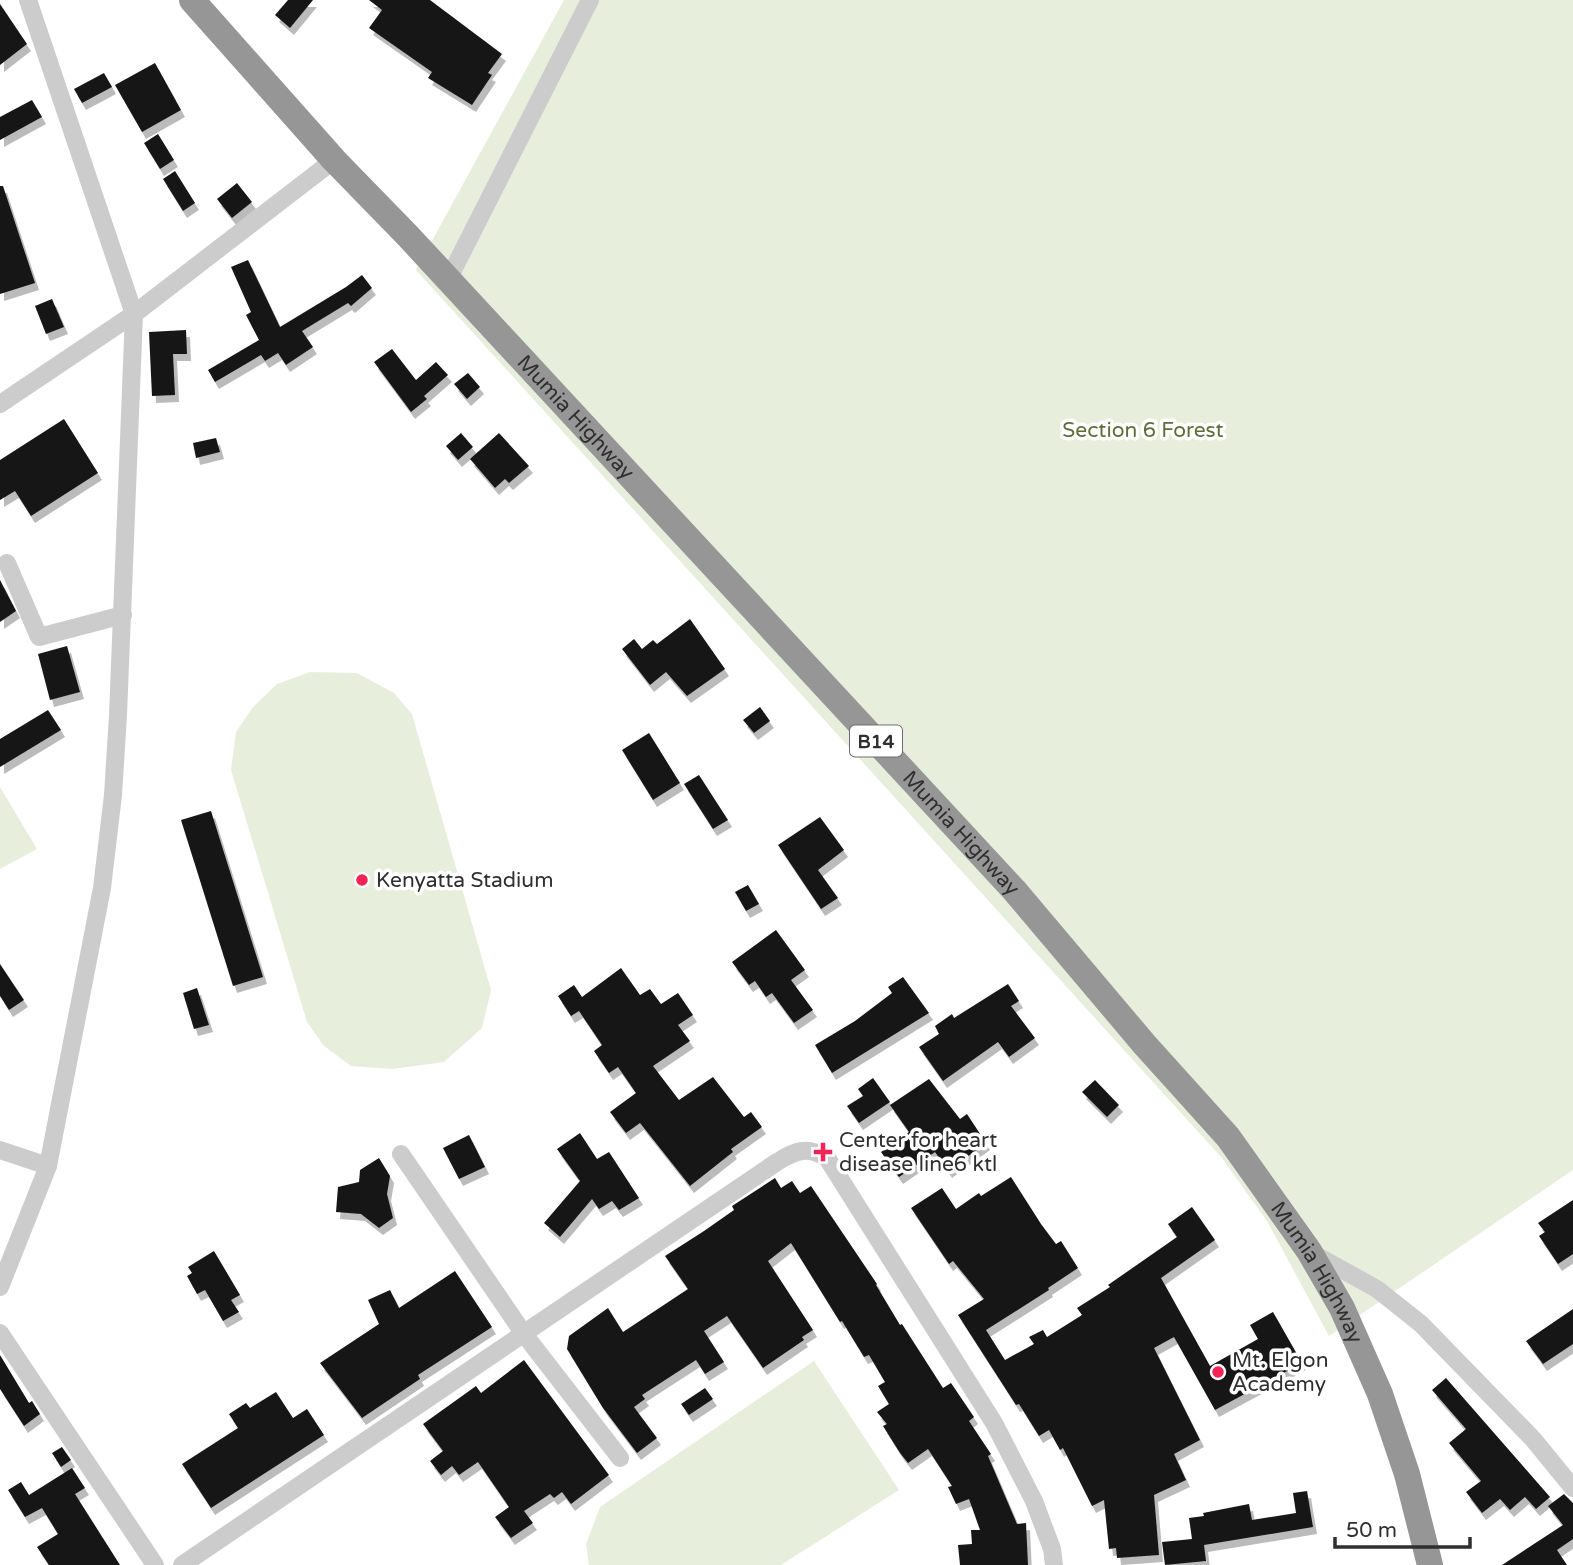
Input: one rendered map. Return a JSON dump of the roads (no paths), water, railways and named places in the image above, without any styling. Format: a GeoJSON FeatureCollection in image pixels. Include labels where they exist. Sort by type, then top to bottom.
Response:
{"type":"FeatureCollection","features":[{"type":"Feature","properties":{"kind":"highway","name":"Mumia Highway"},"geometry":{"type":"LineString","coordinates":[[192,0],[334,160],[1014,890],[1145,1045],[1228,1137],[1309,1251],[1342,1308],[1380,1394],[1407,1474],[1430,1565]]}},
{"type":"Feature","properties":{"kind":"street"},"geometry":{"type":"LineString","coordinates":[[0,1287],[48,1166],[102,888],[113,795],[123,615],[134,314],[28,0]]}},
{"type":"Feature","properties":{"kind":"street"},"geometry":{"type":"LineString","coordinates":[[448,280],[590,0]]}},
{"type":"Feature","properties":{"kind":"street"},"geometry":{"type":"LineString","coordinates":[[0,404],[134,314],[334,160]]}},
{"type":"Feature","properties":{"kind":"street"},"geometry":{"type":"LineString","coordinates":[[7,563],[38,637],[123,615]]}},
{"type":"Feature","properties":{"kind":"street"},"geometry":{"type":"LineString","coordinates":[[181,1565],[791,1153],[805,1149],[827,1158],[994,1423],[1034,1501],[1052,1549],[1054,1565]]}},
{"type":"Feature","properties":{"kind":"street"},"geometry":{"type":"LineString","coordinates":[[0,1150],[48,1166]]}},
{"type":"Feature","properties":{"kind":"street"},"geometry":{"type":"LineString","coordinates":[[401,1154],[524,1334],[620,1458]]}},
{"type":"Feature","properties":{"kind":"street"},"geometry":{"type":"LineString","coordinates":[[1309,1251],[1377,1289],[1421,1324],[1533,1439],[1573,1488]]}},
{"type":"Feature","properties":{"kind":"street"},"geometry":{"type":"LineString","coordinates":[[0,1333],[155,1565]]}},
{"type":"Feature","properties":{"kind":"place","name":"Kenyatta Stadium"},"geometry":{"type":"Point","coordinates":[362,880]}},
{"type":"Feature","properties":{"kind":"place","name":"Center for heart disease line6 ktl"},"geometry":{"type":"Point","coordinates":[823,1152]}},
{"type":"Feature","properties":{"kind":"place","name":"Mt. Elgon Academy"},"geometry":{"type":"Point","coordinates":[1218,1372]}},
{"type":"Feature","properties":{"kind":"park label","name":"Section 6 Forest"},"geometry":{"type":"Point","coordinates":[1143,430]}}]}
